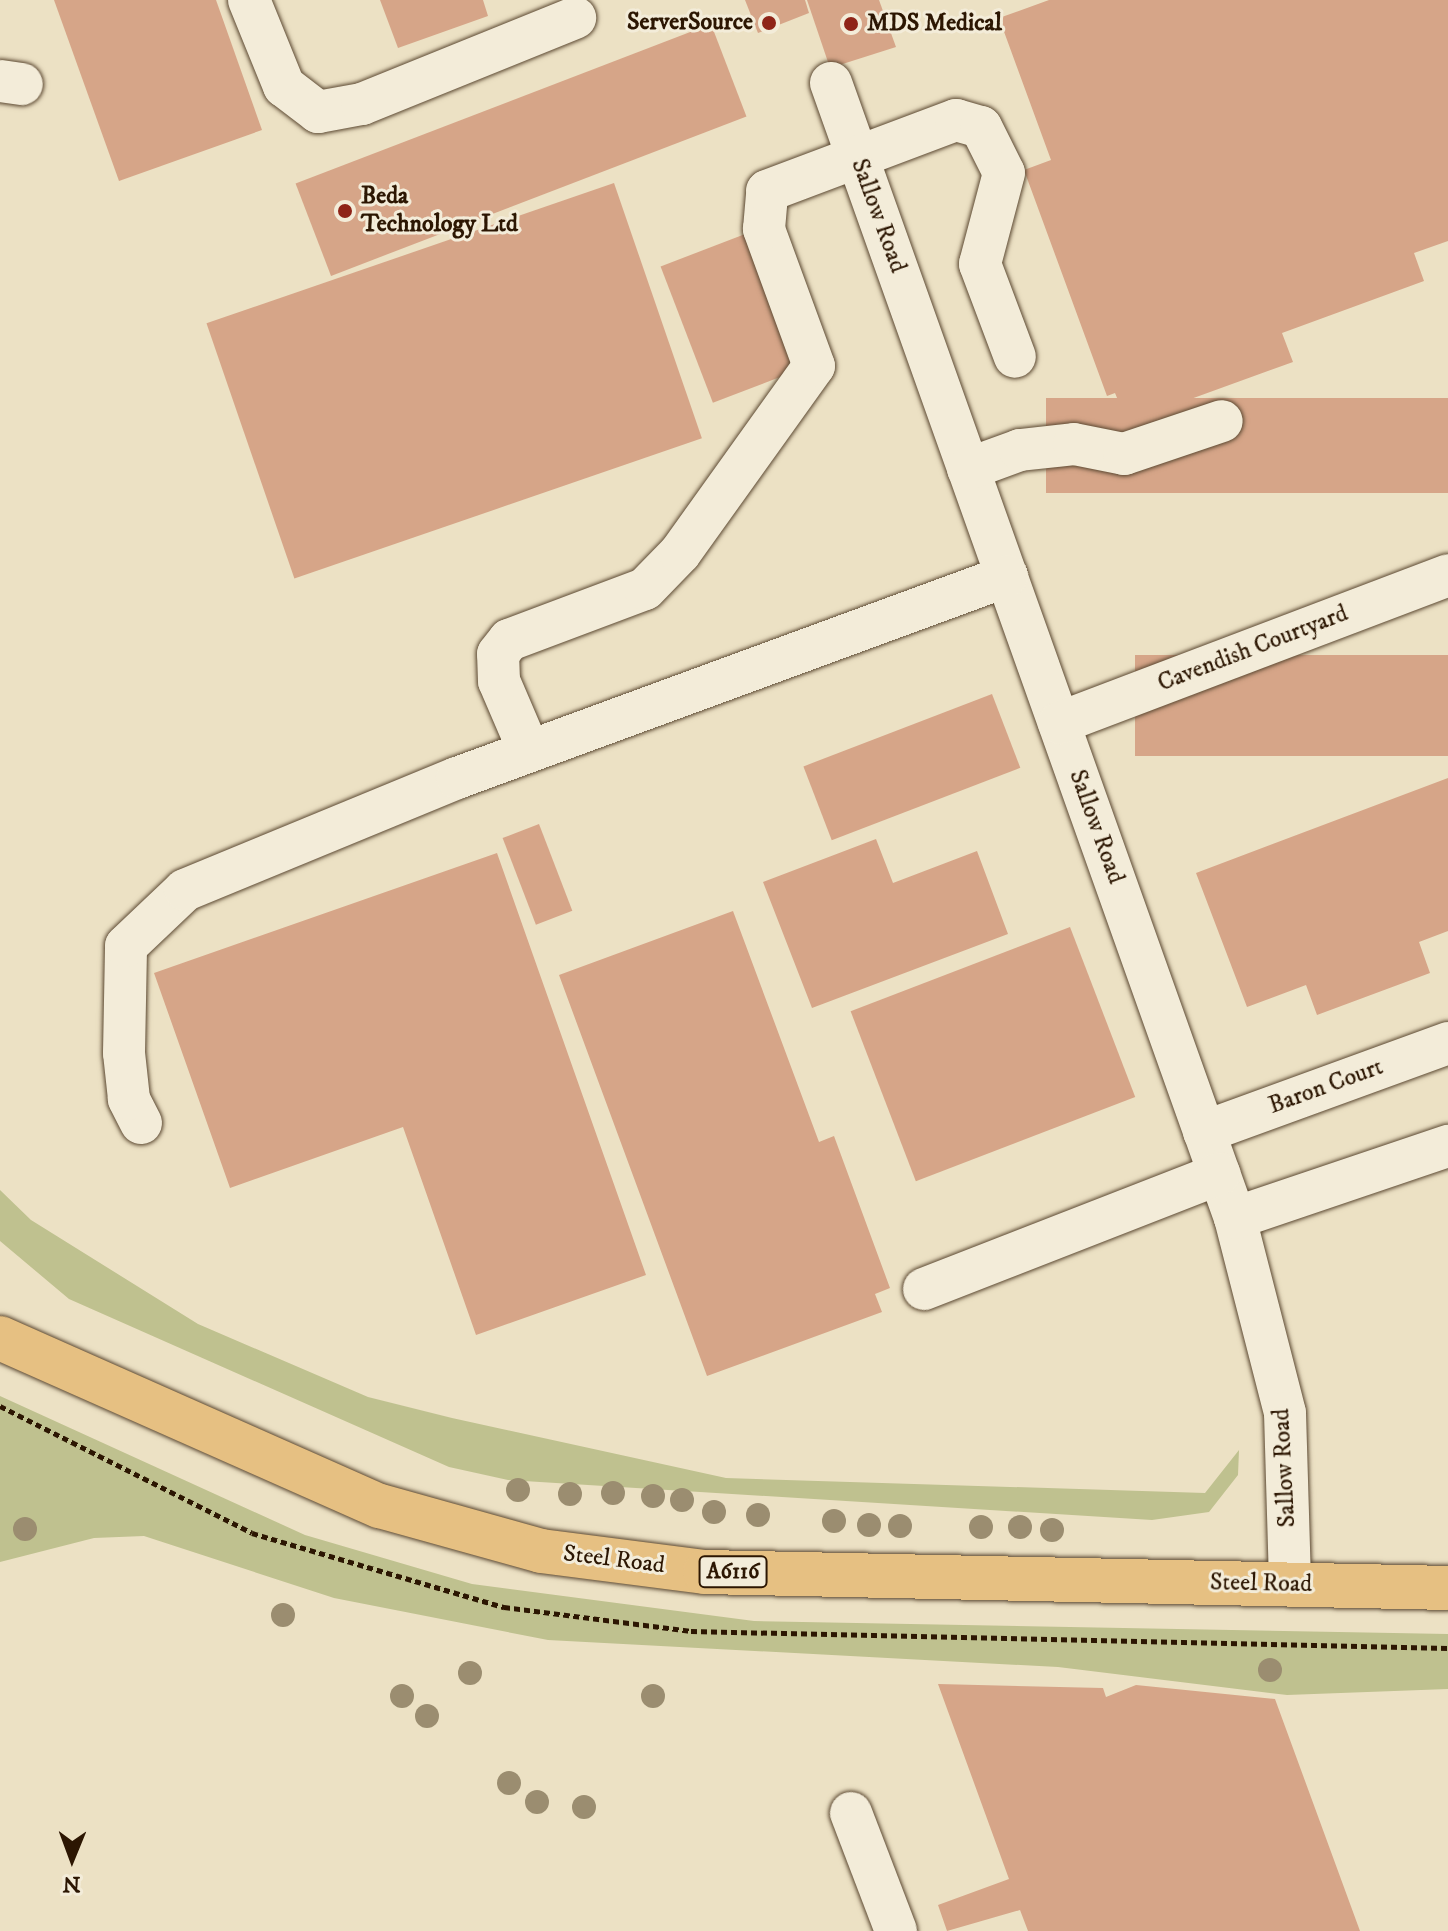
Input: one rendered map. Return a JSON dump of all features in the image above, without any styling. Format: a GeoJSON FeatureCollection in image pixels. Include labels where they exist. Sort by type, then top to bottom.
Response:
{"type":"FeatureCollection","features":[{"type":"Feature","properties":{"kind":"main road","name":"Steel Road"},"geometry":{"type":"LineString","coordinates":[[0,1338],[55,1365],[380,1506],[541,1551],[705,1572],[1448,1588]]}},
{"type":"Feature","properties":{"kind":"main road","name":"Steel Road"},"geometry":{"type":"LineString","coordinates":[[0,1357],[55,1365]]}},
{"type":"Feature","properties":{"kind":"street"},"geometry":{"type":"LineString","coordinates":[[249,0],[284,86],[318,112],[362,104],[575,18]]}},
{"type":"Feature","properties":{"kind":"street","name":"Sallow Road"},"geometry":{"type":"LineString","coordinates":[[831,83],[1235,1218],[1285,1413],[1290,1585]]}},
{"type":"Feature","properties":{"kind":"street"},"geometry":{"type":"LineString","coordinates":[[529,751],[499,681],[498,654],[509,640],[645,589],[808,380],[812,357],[763,211],[767,191],[856,154],[956,120],[981,127],[1004,173],[980,264],[1015,357]]}},
{"type":"Feature","properties":{"kind":"street"},"geometry":{"type":"LineString","coordinates":[[968,469],[1020,450],[1074,444],[1124,454],[1222,421]]}},
{"type":"Feature","properties":{"kind":"street","name":"Cavendish Courtyard"},"geometry":{"type":"LineString","coordinates":[[1059,723],[1448,575]]}},
{"type":"Feature","properties":{"kind":"street"},"geometry":{"type":"LineString","coordinates":[[141,1123],[129,1099],[124,1053],[126,946],[156,912],[240,865],[476,771],[1007,576]]}},
{"type":"Feature","properties":{"kind":"street","name":"Baron Court"},"geometry":{"type":"LineString","coordinates":[[1204,1132],[1448,1043]]}},
{"type":"Feature","properties":{"kind":"street"},"geometry":{"type":"LineString","coordinates":[[1235,1218],[1448,1146]]}},
{"type":"Feature","properties":{"kind":"street"},"geometry":{"type":"LineString","coordinates":[[924,1289],[1219,1174]]}},
{"type":"Feature","properties":{"kind":"street"},"geometry":{"type":"LineString","coordinates":[[851,1813],[896,1931]]}},
{"type":"Feature","properties":{"kind":"green space"},"geometry":{"type":"Polygon","coordinates":[[[0,1190],[31,1220],[198,1324],[368,1397],[452,1418],[726,1478],[1205,1493],[1239,1450],[1238,1475],[1209,1512],[1152,1520],[508,1480],[449,1467],[69,1299],[0,1241],[0,1190]]]}},
{"type":"Feature","properties":{"kind":"green space"},"geometry":{"type":"Polygon","coordinates":[[[0,1396],[305,1535],[472,1584],[754,1621],[1448,1634],[1448,1689],[1287,1695],[1058,1667],[548,1640],[334,1598],[144,1536],[94,1538],[0,1562],[0,1396]]]}},
{"type":"Feature","properties":{"kind":"building"},"geometry":{"type":"Polygon","coordinates":[[[54,0],[216,0],[262,130],[119,181],[54,0]]]}},
{"type":"Feature","properties":{"kind":"building"},"geometry":{"type":"Polygon","coordinates":[[[380,0],[483,0],[488,16],[398,48],[380,0]]]}},
{"type":"Feature","properties":{"kind":"building","name":"ServerSource"},"geometry":{"type":"Polygon","coordinates":[[[745,0],[805,0],[809,13],[758,33],[745,0]]]}},
{"type":"Feature","properties":{"kind":"building","name":"MDS Medical"},"geometry":{"type":"Polygon","coordinates":[[[807,0],[879,0],[896,47],[830,68],[807,0]]]}},
{"type":"Feature","properties":{"kind":"building"},"geometry":{"type":"Polygon","coordinates":[[[1049,0],[1448,0],[1448,241],[1414,253],[1424,281],[1282,333],[1293,362],[1144,416],[1139,403],[1122,410],[1115,393],[1107,396],[1024,170],[1051,160],[999,18],[1049,0]]]}},
{"type":"Feature","properties":{"kind":"building"},"geometry":{"type":"Polygon","coordinates":[[[711,24],[746,116],[331,276],[296,183],[711,24]]]}},
{"type":"Feature","properties":{"kind":"building"},"geometry":{"type":"Polygon","coordinates":[[[614,183],[702,438],[294,579],[206,323],[614,183]]]}},
{"type":"Feature","properties":{"kind":"building"},"geometry":{"type":"Polygon","coordinates":[[[753,231],[805,367],[713,403],[661,266],[753,231]]]}},
{"type":"Feature","properties":{"kind":"building"},"geometry":{"type":"Polygon","coordinates":[[[1046,398],[1448,398],[1448,493],[1046,493],[1046,398]]]}},
{"type":"Feature","properties":{"kind":"building"},"geometry":{"type":"Polygon","coordinates":[[[1135,655],[1448,655],[1448,756],[1135,756],[1135,655]]]}},
{"type":"Feature","properties":{"kind":"building"},"geometry":{"type":"Polygon","coordinates":[[[992,694],[1020,768],[832,840],[803,766],[992,694]]]}},
{"type":"Feature","properties":{"kind":"building"},"geometry":{"type":"Polygon","coordinates":[[[1448,778],[1448,931],[1419,942],[1430,973],[1317,1015],[1306,985],[1247,1007],[1196,873],[1448,778]]]}},
{"type":"Feature","properties":{"kind":"building"},"geometry":{"type":"Polygon","coordinates":[[[539,824],[572,911],[536,925],[503,838],[539,824]]]}},
{"type":"Feature","properties":{"kind":"building"},"geometry":{"type":"Polygon","coordinates":[[[876,839],[893,883],[977,851],[1008,934],[812,1008],[763,882],[876,839]]]}},
{"type":"Feature","properties":{"kind":"building"},"geometry":{"type":"Polygon","coordinates":[[[497,853],[646,1275],[476,1335],[403,1127],[230,1188],[154,973],[497,853]]]}},
{"type":"Feature","properties":{"kind":"building"},"geometry":{"type":"Polygon","coordinates":[[[733,911],[819,1142],[834,1136],[890,1288],[875,1294],[882,1312],[707,1376],[559,975],[733,911]]]}},
{"type":"Feature","properties":{"kind":"building"},"geometry":{"type":"Polygon","coordinates":[[[1070,927],[1135,1097],[916,1181],[851,1011],[1070,927]]]}},
{"type":"Feature","properties":{"kind":"building"},"geometry":{"type":"Polygon","coordinates":[[[938,1684],[1103,1688],[1106,1697],[1136,1685],[1275,1699],[1360,1931],[1028,1931],[1020,1910],[947,1931],[938,1905],[1009,1879],[938,1684]]]}},
{"type":"Feature","properties":{"kind":"place","name":"ServerSource"},"geometry":{"type":"Point","coordinates":[769,23]}},
{"type":"Feature","properties":{"kind":"place","name":"MDS Medical"},"geometry":{"type":"Point","coordinates":[851,24]}},
{"type":"Feature","properties":{"kind":"place","name":"Beda Technology Ltd"},"geometry":{"type":"Point","coordinates":[345,211]}}]}
